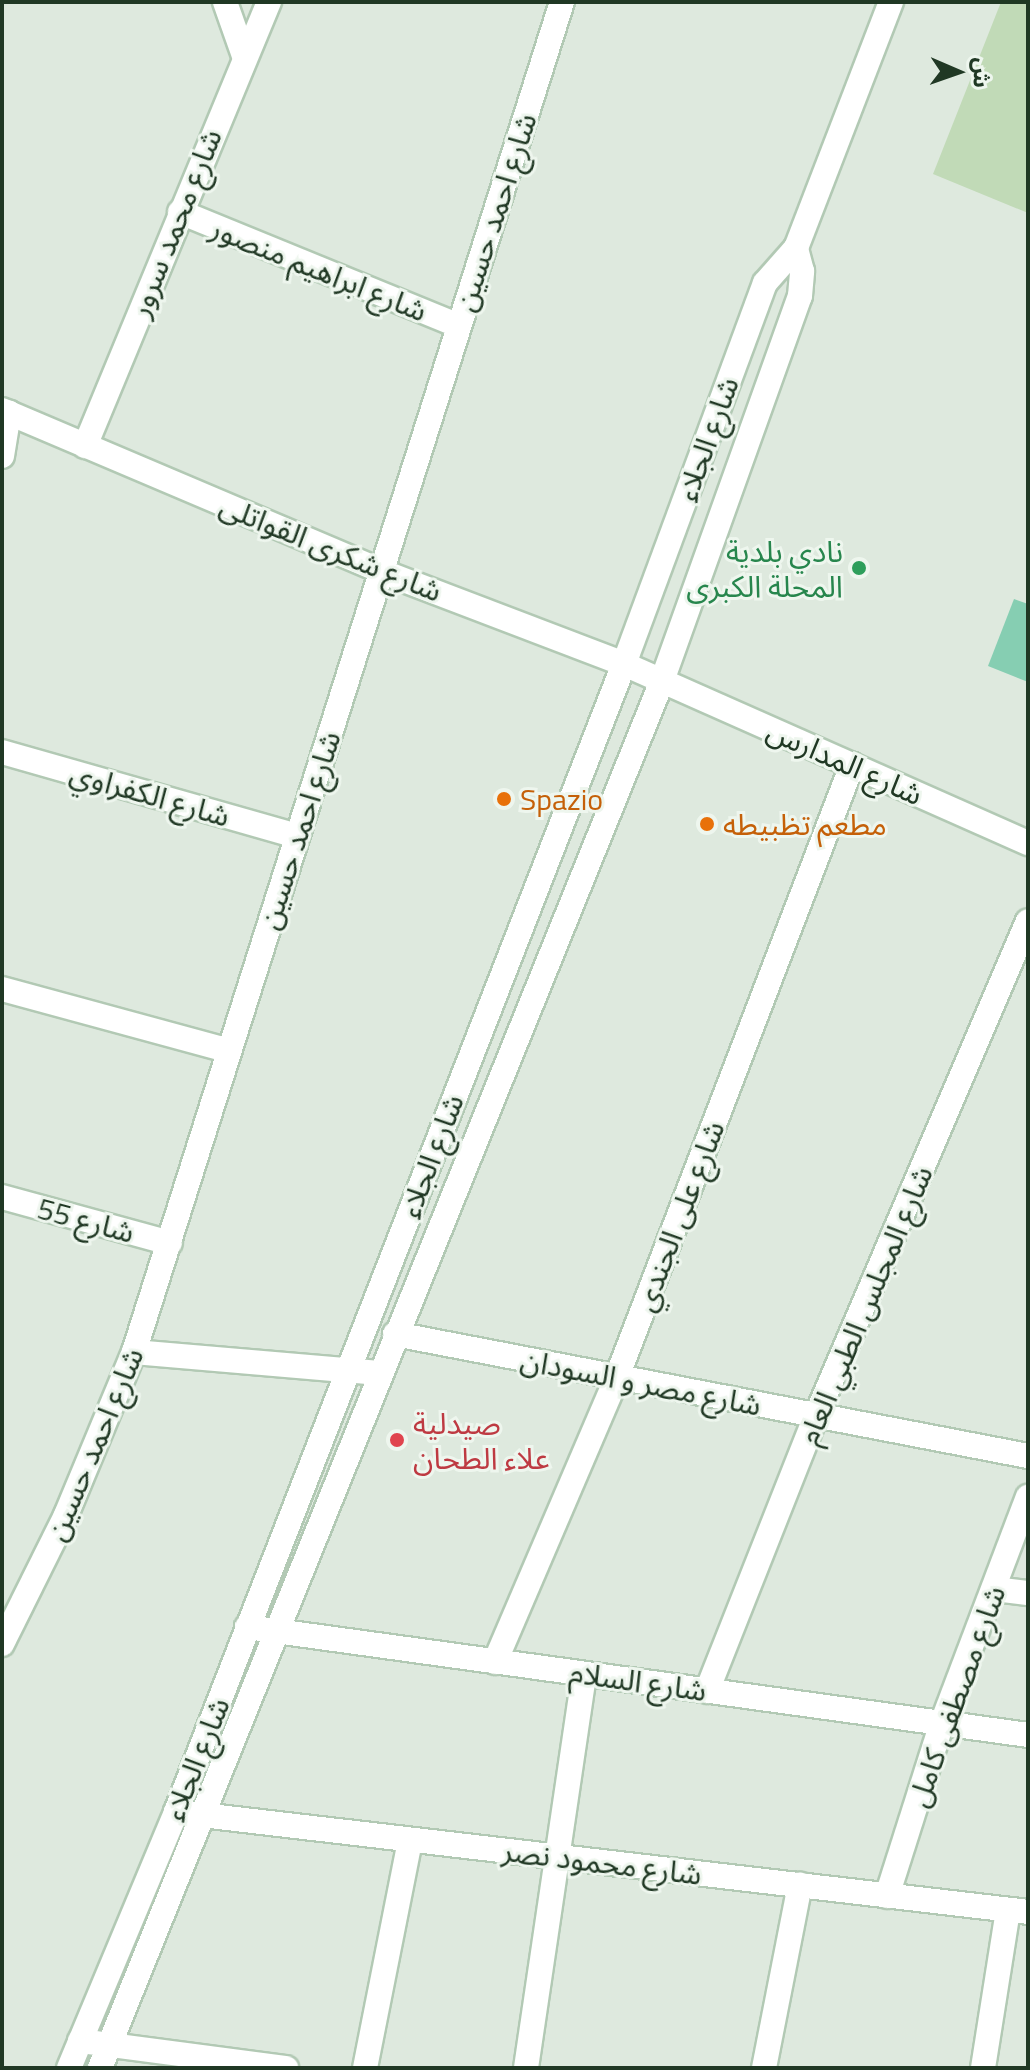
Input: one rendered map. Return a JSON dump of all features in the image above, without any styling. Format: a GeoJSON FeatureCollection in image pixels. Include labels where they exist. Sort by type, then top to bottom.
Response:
{"type":"FeatureCollection","features":[{"type":"Feature","properties":{"kind":"street"},"geometry":{"type":"LineString","coordinates":[[225,2],[244,56]]}},
{"type":"Feature","properties":{"kind":"street","name":"شارع محمد سرور"},"geometry":{"type":"LineString","coordinates":[[85,446],[244,56],[269,2]]}},
{"type":"Feature","properties":{"kind":"street","name":"شارع احمد حسين"},"geometry":{"type":"LineString","coordinates":[[2,1644],[66,1515],[134,1352],[227,1050],[383,572],[562,2]]}},
{"type":"Feature","properties":{"kind":"street","name":"شارع الجلاء"},"geometry":{"type":"LineString","coordinates":[[69,2068],[176,1812],[624,664],[765,283],[796,248],[891,2]]}},
{"type":"Feature","properties":{"kind":"street","name":"شارع ابراهيم منصور"},"geometry":{"type":"LineString","coordinates":[[180,212],[459,326]]}},
{"type":"Feature","properties":{"kind":"street","name":"شارع الجلاء"},"geometry":{"type":"LineString","coordinates":[[104,2057],[206,1816],[379,1373],[662,681],[800,296],[802,271],[796,248]]}},
{"type":"Feature","properties":{"kind":"street"},"geometry":{"type":"LineString","coordinates":[[2,456],[6,412]]}},
{"type":"Feature","properties":{"kind":"street","name":"شارع شكرى القواتلى"},"geometry":{"type":"LineString","coordinates":[[6,412],[383,572],[662,681]]}},
{"type":"Feature","properties":{"kind":"street","name":"شارع المدارس"},"geometry":{"type":"LineString","coordinates":[[662,681],[1028,843]]}},
{"type":"Feature","properties":{"kind":"street","name":"شارع الكفراوي"},"geometry":{"type":"LineString","coordinates":[[2,752],[297,836]]}},
{"type":"Feature","properties":{"kind":"street","name":"شارع على الجندي"},"geometry":{"type":"LineString","coordinates":[[495,1662],[617,1377],[852,765]]}},
{"type":"Feature","properties":{"kind":"street","name":"شارع المجلس الطبي العام"},"geometry":{"type":"LineString","coordinates":[[707,1691],[816,1416],[1028,921]]}},
{"type":"Feature","properties":{"kind":"street"},"geometry":{"type":"LineString","coordinates":[[2,989],[227,1050]]}},
{"type":"Feature","properties":{"kind":"street","name":"شارع 55"},"geometry":{"type":"LineString","coordinates":[[2,1197],[170,1243]]}},
{"type":"Feature","properties":{"kind":"street","name":"شارع مصر و السودان"},"geometry":{"type":"LineString","coordinates":[[395,1334],[1028,1456]]}},
{"type":"Feature","properties":{"kind":"street"},"geometry":{"type":"LineString","coordinates":[[134,1352],[379,1373]]}},
{"type":"Feature","properties":{"kind":"street","name":"شارع مصطفى كامل"},"geometry":{"type":"LineString","coordinates":[[887,1896],[942,1723],[1028,1497]]}},
{"type":"Feature","properties":{"kind":"street"},"geometry":{"type":"LineString","coordinates":[[995,1589],[1028,1593]]}},
{"type":"Feature","properties":{"kind":"street","name":"شارع السلام"},"geometry":{"type":"LineString","coordinates":[[247,1627],[1028,1735]]}},
{"type":"Feature","properties":{"kind":"street"},"geometry":{"type":"LineString","coordinates":[[526,2068],[584,1674]]}},
{"type":"Feature","properties":{"kind":"street","name":"شارع محمود نصر"},"geometry":{"type":"LineString","coordinates":[[176,1812],[1018,1911]]}},
{"type":"Feature","properties":{"kind":"street"},"geometry":{"type":"LineString","coordinates":[[365,2068],[410,1840]]}},
{"type":"Feature","properties":{"kind":"street"},"geometry":{"type":"LineString","coordinates":[[764,2068],[800,1885]]}},
{"type":"Feature","properties":{"kind":"street"},"geometry":{"type":"LineString","coordinates":[[983,2068],[1018,1911]]}},
{"type":"Feature","properties":{"kind":"street"},"geometry":{"type":"LineString","coordinates":[[80,2041],[104,2057],[286,2068]]}},
{"type":"Feature","properties":{"kind":"shaded area"},"geometry":{"type":"Polygon","coordinates":[[[1001,2],[1028,2],[1028,213],[933,174],[1001,2]]]}},
{"type":"Feature","properties":{"kind":"shaded area"},"geometry":{"type":"Polygon","coordinates":[[[1014,599],[1028,604],[1028,682],[988,666],[1014,599]]]}},
{"type":"Feature","properties":{"kind":"place","name":"نادي بلدية المحلة الكبرى"},"geometry":{"type":"Point","coordinates":[859,568]}},
{"type":"Feature","properties":{"kind":"place","name":"Spazio"},"geometry":{"type":"Point","coordinates":[504,799]}},
{"type":"Feature","properties":{"kind":"place","name":"مطعم تظبيطه"},"geometry":{"type":"Point","coordinates":[707,824]}},
{"type":"Feature","properties":{"kind":"place","name":"صيدلية علاء الطحان"},"geometry":{"type":"Point","coordinates":[397,1440]}}]}
